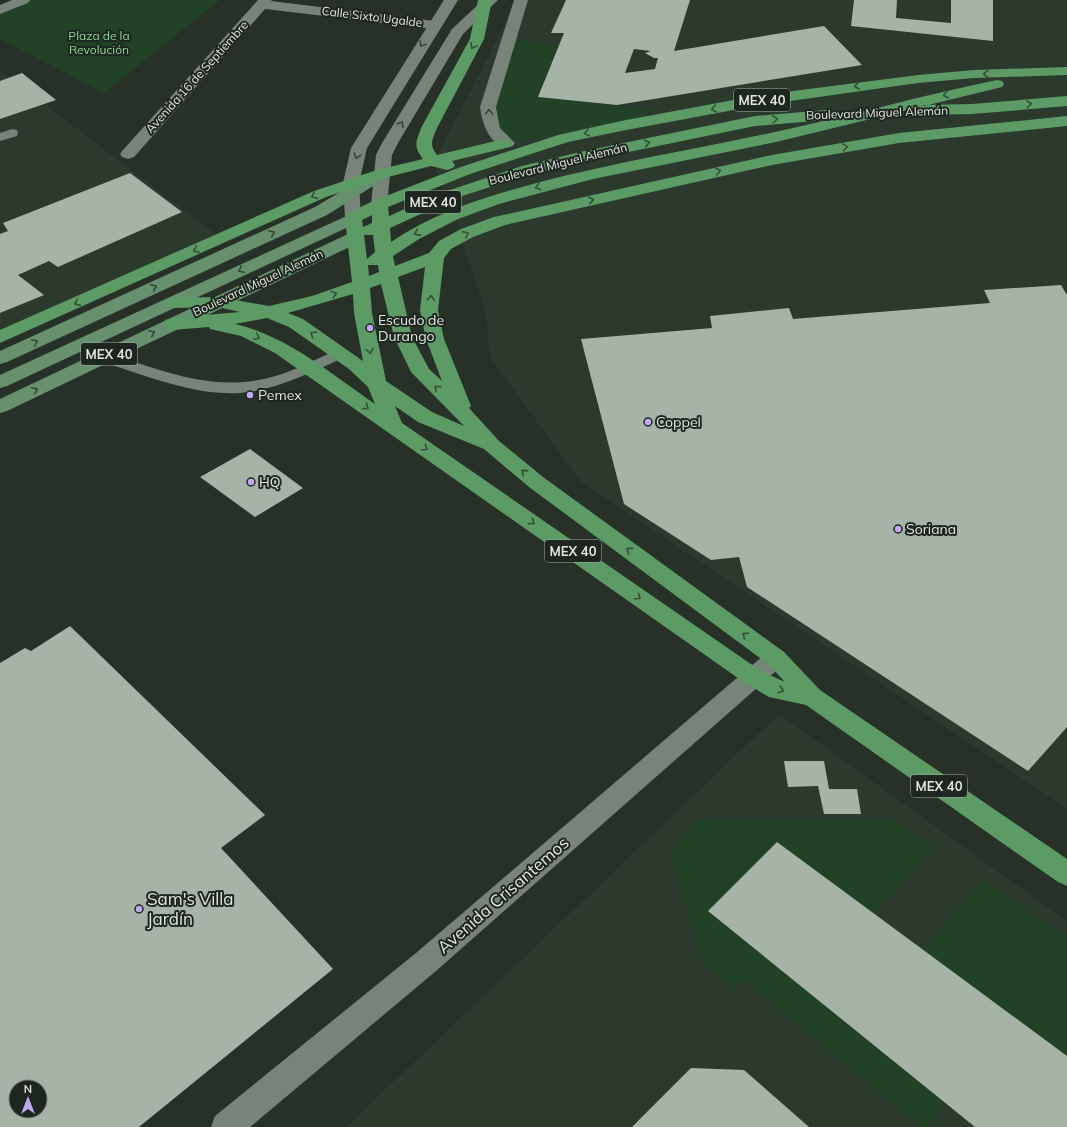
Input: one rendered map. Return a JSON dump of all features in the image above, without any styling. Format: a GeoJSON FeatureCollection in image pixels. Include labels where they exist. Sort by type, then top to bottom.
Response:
{"type":"FeatureCollection","features":[{"type":"Feature","properties":{"kind":"highway"},"geometry":{"type":"LineString","coordinates":[[486,3],[477,39],[429,128],[424,141],[424,149],[434,162],[464,171],[487,182]]}},
{"type":"Feature","properties":{"kind":"highway"},"geometry":{"type":"LineString","coordinates":[[172,324],[206,322],[269,312],[338,293],[360,278],[384,254],[413,235],[452,214],[493,200],[564,180],[776,137],[974,89],[1067,71]]}},
{"type":"Feature","properties":{"kind":"highway","name":"Boulevard Miguel Alemán"},"geometry":{"type":"LineString","coordinates":[[353,218],[379,205],[464,171],[564,138],[740,104],[827,90],[974,74],[1067,71]]}},
{"type":"Feature","properties":{"kind":"highway","name":"Boulevard Miguel Alemán"},"geometry":{"type":"LineString","coordinates":[[354,238],[450,195],[522,171],[580,157],[755,121],[790,117],[878,112],[972,109],[1067,101]]}},
{"type":"Feature","properties":{"kind":"highway"},"geometry":{"type":"LineString","coordinates":[[360,278],[389,274],[435,256],[445,245],[466,233],[500,221],[662,183],[772,160],[899,138],[1067,121]]}},
{"type":"Feature","properties":{"kind":"highway"},"geometry":{"type":"LineString","coordinates":[[383,173],[434,162],[507,143],[564,138]]}},
{"type":"Feature","properties":{"kind":"highway"},"geometry":{"type":"LineString","coordinates":[[662,183],[656,175],[657,169],[672,157]]}},
{"type":"Feature","properties":{"kind":"highway"},"geometry":{"type":"LineString","coordinates":[[0,337],[320,194],[351,188]]}},
{"type":"Feature","properties":{"kind":"highway","name":"MEX 40"},"geometry":{"type":"LineString","coordinates":[[379,205],[384,254],[403,337],[421,372],[465,415],[492,446],[536,482],[776,658],[812,697],[1067,874]]}},
{"type":"Feature","properties":{"kind":"highway"},"geometry":{"type":"LineString","coordinates":[[353,218],[363,313],[376,384],[393,426]]}},
{"type":"Feature","properties":{"kind":"highway"},"geometry":{"type":"LineString","coordinates":[[435,256],[429,310],[433,332],[446,370],[465,415]]}},
{"type":"Feature","properties":{"kind":"highway"},"geometry":{"type":"LineString","coordinates":[[171,303],[218,302],[269,312],[296,323],[356,365],[376,384],[425,417],[492,446]]}},
{"type":"Feature","properties":{"kind":"highway"},"geometry":{"type":"LineString","coordinates":[[206,322],[247,332],[282,349],[393,426]]}},
{"type":"Feature","properties":{"kind":"highway","name":"MEX 40"},"geometry":{"type":"LineString","coordinates":[[393,426],[753,677],[778,690],[812,697]]}},
{"type":"Feature","properties":{"kind":"main road"},"geometry":{"type":"LineString","coordinates":[[0,10],[23,0]]}},
{"type":"Feature","properties":{"kind":"main road"},"geometry":{"type":"LineString","coordinates":[[353,218],[351,188],[359,148],[434,25],[451,0]]}},
{"type":"Feature","properties":{"kind":"main road"},"geometry":{"type":"LineString","coordinates":[[507,143],[491,127],[488,107],[521,0]]}},
{"type":"Feature","properties":{"kind":"main road","name":"Calle Sixto Ugalde"},"geometry":{"type":"LineString","coordinates":[[263,2],[434,25]]}},
{"type":"Feature","properties":{"kind":"main road","name":"Avenida 16 de Septiembre"},"geometry":{"type":"LineString","coordinates":[[128,154],[263,2]]}},
{"type":"Feature","properties":{"kind":"main road"},"geometry":{"type":"LineString","coordinates":[[379,205],[384,155],[390,142],[457,32],[486,3]]}},
{"type":"Feature","properties":{"kind":"main road"},"geometry":{"type":"LineString","coordinates":[[0,358],[321,211],[351,188],[383,173]]}},
{"type":"Feature","properties":{"kind":"main road","name":"Boulevard Miguel Alemán"},"geometry":{"type":"LineString","coordinates":[[0,382],[353,218]]}},
{"type":"Feature","properties":{"kind":"main road","name":"Boulevard Miguel Alemán"},"geometry":{"type":"LineString","coordinates":[[0,407],[354,238]]}},
{"type":"Feature","properties":{"kind":"main road","name":"Avenida Crisantemos"},"geometry":{"type":"LineString","coordinates":[[226,1127],[426,962],[776,658]]}},
{"type":"Feature","properties":{"kind":"lane"},"geometry":{"type":"LineString","coordinates":[[0,137],[12,133]]}},
{"type":"Feature","properties":{"kind":"lane"},"geometry":{"type":"LineString","coordinates":[[79,346],[103,357],[184,383],[207,387],[240,388],[283,379],[340,354]]}},
{"type":"Feature","properties":{"kind":"shaded area"},"geometry":{"type":"Polygon","coordinates":[[[517,0],[1067,0],[1067,809],[580,481],[490,357],[485,309],[434,162],[517,0]]]}},
{"type":"Feature","properties":{"kind":"shaded area"},"geometry":{"type":"Polygon","coordinates":[[[0,70],[221,238],[0,332],[0,70]]]}},
{"type":"Feature","properties":{"kind":"shaded area"},"geometry":{"type":"Polygon","coordinates":[[[779,714],[1067,921],[1067,1127],[346,1127],[779,714]]]}},
{"type":"Feature","properties":{"kind":"green space","name":"Plaza de la Revolución"},"geometry":{"type":"Polygon","coordinates":[[[30,0],[220,0],[104,93],[0,39],[0,13],[30,0]]]}},
{"type":"Feature","properties":{"kind":"green space"},"geometry":{"type":"Polygon","coordinates":[[[513,39],[557,47],[538,97],[655,110],[630,122],[563,136],[510,141],[494,126],[496,88],[513,39]]]}},
{"type":"Feature","properties":{"kind":"green space"},"geometry":{"type":"Polygon","coordinates":[[[698,820],[894,820],[934,848],[874,914],[709,911],[945,1103],[927,1127],[921,1127],[744,979],[735,989],[705,965],[670,854],[698,820]]]}},
{"type":"Feature","properties":{"kind":"green space"},"geometry":{"type":"Polygon","coordinates":[[[982,879],[1067,938],[1067,1056],[924,951],[982,879]]]}},
{"type":"Feature","properties":{"kind":"building"},"geometry":{"type":"Polygon","coordinates":[[[566,0],[690,0],[674,51],[824,26],[862,65],[617,105],[538,97],[564,33],[551,33],[566,0]],[[634,49],[625,73],[655,69],[658,58],[654,58],[645,53],[651,51],[634,49]]]}},
{"type":"Feature","properties":{"kind":"building"},"geometry":{"type":"Polygon","coordinates":[[[854,0],[897,0],[896,18],[951,23],[951,0],[993,0],[993,41],[851,26],[854,0]]]}},
{"type":"Feature","properties":{"kind":"building"},"geometry":{"type":"Polygon","coordinates":[[[22,73],[56,100],[0,119],[0,81],[22,73]]]}},
{"type":"Feature","properties":{"kind":"building"},"geometry":{"type":"Polygon","coordinates":[[[130,173],[182,212],[58,267],[49,261],[18,275],[44,295],[0,313],[0,234],[8,231],[3,223],[130,173]]]}},
{"type":"Feature","properties":{"kind":"building","name":"Soriana"},"geometry":{"type":"Polygon","coordinates":[[[1061,285],[1067,295],[1067,727],[1028,771],[747,587],[739,557],[711,560],[624,504],[581,339],[712,328],[710,316],[789,308],[793,319],[990,303],[984,290],[1061,285]]]}},
{"type":"Feature","properties":{"kind":"building","name":"HQ"},"geometry":{"type":"Polygon","coordinates":[[[250,449],[303,488],[255,517],[200,477],[250,449]]]}},
{"type":"Feature","properties":{"kind":"building","name":"Sam's Villa Jardín"},"geometry":{"type":"Polygon","coordinates":[[[70,626],[265,815],[221,848],[333,969],[139,1127],[0,1127],[0,663],[25,648],[31,651],[70,626]]]}},
{"type":"Feature","properties":{"kind":"building"},"geometry":{"type":"Polygon","coordinates":[[[784,761],[824,761],[829,789],[857,789],[861,814],[824,814],[818,786],[788,787],[784,761]]]}},
{"type":"Feature","properties":{"kind":"building"},"geometry":{"type":"Polygon","coordinates":[[[777,842],[1067,1056],[1067,1127],[975,1127],[708,911],[777,842]]]}},
{"type":"Feature","properties":{"kind":"building"},"geometry":{"type":"Polygon","coordinates":[[[691,1068],[744,1070],[809,1127],[632,1127],[691,1068]]]}},
{"type":"Feature","properties":{"kind":"place","name":"Escudo de Durango"},"geometry":{"type":"Point","coordinates":[370,328]}},
{"type":"Feature","properties":{"kind":"place","name":"Pemex"},"geometry":{"type":"Point","coordinates":[250,395]}},
{"type":"Feature","properties":{"kind":"place","name":"Coppel"},"geometry":{"type":"Point","coordinates":[648,422]}},
{"type":"Feature","properties":{"kind":"place","name":"HQ"},"geometry":{"type":"Point","coordinates":[251,482]}},
{"type":"Feature","properties":{"kind":"place","name":"Soriana"},"geometry":{"type":"Point","coordinates":[898,529]}},
{"type":"Feature","properties":{"kind":"place","name":"Sam's Villa Jardín"},"geometry":{"type":"Point","coordinates":[139,909]}}]}
